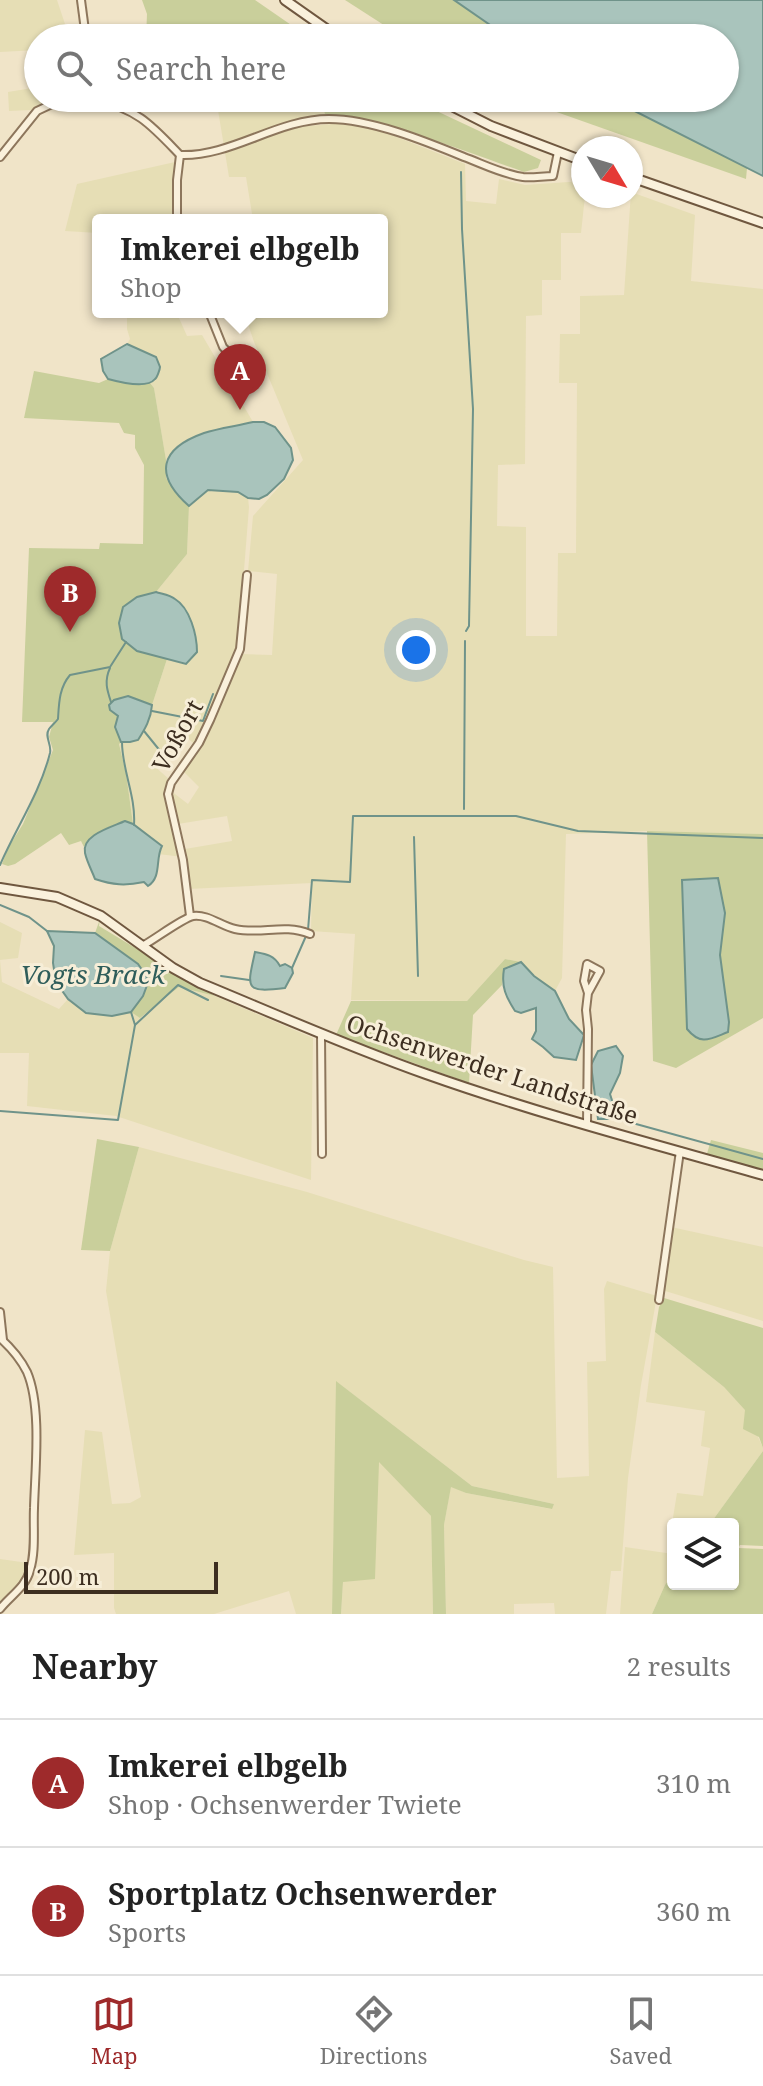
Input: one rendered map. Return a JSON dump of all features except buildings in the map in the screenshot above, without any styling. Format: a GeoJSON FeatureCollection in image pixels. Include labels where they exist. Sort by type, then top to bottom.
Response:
{"type":"FeatureCollection","features":[{"type":"Feature","properties":{"kind":"street"},"geometry":{"type":"LineString","coordinates":[[81,0],[84,24]]}},
{"type":"Feature","properties":{"kind":"street"},"geometry":{"type":"LineString","coordinates":[[285,0],[319,24]]}},
{"type":"Feature","properties":{"kind":"street"},"geometry":{"type":"LineString","coordinates":[[0,157],[36,112]]}},
{"type":"Feature","properties":{"kind":"street"},"geometry":{"type":"LineString","coordinates":[[132,112],[180,155],[219,149],[293,125],[326,119],[357,122],[422,141],[502,172],[525,177],[553,176],[558,152]]}},
{"type":"Feature","properties":{"kind":"street"},"geometry":{"type":"LineString","coordinates":[[464,112],[571,157]]}},
{"type":"Feature","properties":{"kind":"street"},"geometry":{"type":"LineString","coordinates":[[177,214],[180,155]]}},
{"type":"Feature","properties":{"kind":"street"},"geometry":{"type":"LineString","coordinates":[[643,181],[763,223]]}},
{"type":"Feature","properties":{"kind":"street"},"geometry":{"type":"LineString","coordinates":[[211,318],[223,347],[230,354]]}},
{"type":"Feature","properties":{"kind":"street","name":"Voßort"},"geometry":{"type":"LineString","coordinates":[[190,916],[183,860],[168,794],[171,783],[199,743],[240,649],[247,575]]}},
{"type":"Feature","properties":{"kind":"street","name":"Ochsenwerder Landstraße"},"geometry":{"type":"LineString","coordinates":[[0,888],[57,897],[101,916],[173,968],[200,983],[321,1034],[430,1075],[763,1175]]}},
{"type":"Feature","properties":{"kind":"street"},"geometry":{"type":"LineString","coordinates":[[144,945],[190,916],[203,917],[234,929],[257,931],[289,928],[310,934]]}},
{"type":"Feature","properties":{"kind":"street"},"geometry":{"type":"LineString","coordinates":[[587,1124],[588,993]]}},
{"type":"Feature","properties":{"kind":"street"},"geometry":{"type":"LineString","coordinates":[[321,1034],[322,1154]]}},
{"type":"Feature","properties":{"kind":"street"},"geometry":{"type":"LineString","coordinates":[[659,1300],[680,1151]]}},
{"type":"Feature","properties":{"kind":"street"},"geometry":{"type":"LineString","coordinates":[[0,1312],[1,1339],[27,1374],[34,1400],[35,1432],[31,1570],[23,1585],[0,1609]]}},
{"type":"Feature","properties":{"kind":"shaded area"},"geometry":{"type":"Polygon","coordinates":[[[0,0],[57,0],[65,24],[24,24],[24,51],[0,52],[0,0]]]}},
{"type":"Feature","properties":{"kind":"shaded area"},"geometry":{"type":"Polygon","coordinates":[[[24,89],[24,110],[9,111],[8,92],[24,89]]]}},
{"type":"Feature","properties":{"kind":"shaded area"},"geometry":{"type":"Polygon","coordinates":[[[218,112],[325,114],[270,129],[345,123],[376,129],[465,164],[466,201],[496,204],[499,179],[525,185],[571,182],[571,208],[584,208],[581,233],[561,233],[561,280],[542,280],[542,315],[526,316],[525,464],[498,465],[497,526],[526,527],[526,636],[557,636],[558,553],[576,553],[577,383],[559,383],[560,334],[580,334],[580,296],[624,295],[630,208],[643,208],[643,196],[695,215],[691,281],[763,289],[763,834],[647,831],[566,834],[562,978],[555,991],[521,962],[505,959],[467,1001],[351,1000],[355,934],[311,931],[312,883],[188,889],[185,849],[232,841],[227,816],[178,824],[171,791],[188,804],[199,787],[183,771],[200,746],[241,654],[272,655],[277,574],[248,571],[253,516],[303,460],[246,318],[388,318],[388,214],[252,214],[246,177],[229,177],[218,112]]]}},
{"type":"Feature","properties":{"kind":"shaded area"},"geometry":{"type":"Polygon","coordinates":[[[175,162],[175,214],[92,214],[92,233],[65,231],[77,184],[175,162]]]}},
{"type":"Feature","properties":{"kind":"shaded area"},"geometry":{"type":"Polygon","coordinates":[[[127,318],[179,318],[187,336],[202,335],[253,422],[204,433],[176,447],[166,460],[154,388],[150,383],[156,379],[155,356],[127,344],[130,339],[127,318]]]}},
{"type":"Feature","properties":{"kind":"shaded area"},"geometry":{"type":"Polygon","coordinates":[[[208,490],[238,492],[248,498],[249,507],[238,646],[197,746],[181,733],[153,765],[170,780],[167,792],[183,857],[158,854],[152,837],[133,824],[119,743],[138,740],[144,730],[167,659],[185,664],[176,599],[156,592],[187,554],[189,506],[208,490]]]}},
{"type":"Feature","properties":{"kind":"shaded area"},"geometry":{"type":"Polygon","coordinates":[[[0,922],[22,933],[18,958],[0,960],[0,922]]]}},
{"type":"Feature","properties":{"kind":"shaded area"},"geometry":{"type":"Polygon","coordinates":[[[0,960],[2,982],[59,1009],[68,999],[87,1013],[112,1016],[131,1012],[141,1018],[179,987],[215,996],[313,1038],[311,1180],[116,1116],[27,1106],[29,1053],[0,1053],[0,960]]]}},
{"type":"Feature","properties":{"kind":"shaded area"},"geometry":{"type":"Polygon","coordinates":[[[139,1147],[307,1192],[553,1267],[557,1478],[589,1476],[587,1362],[606,1361],[604,1289],[607,1281],[657,1296],[628,1478],[621,1571],[611,1571],[606,1614],[555,1614],[554,1603],[514,1604],[514,1614],[446,1614],[444,1525],[451,1486],[466,1493],[551,1509],[554,1504],[472,1486],[337,1382],[332,1614],[296,1614],[289,1591],[214,1614],[116,1614],[114,1553],[74,1555],[85,1430],[102,1432],[112,1504],[130,1503],[141,1497],[106,1291],[110,1251],[139,1147]]]}},
{"type":"Feature","properties":{"kind":"shaded area"},"geometry":{"type":"Polygon","coordinates":[[[671,1227],[763,1247],[763,1321],[662,1290],[671,1227]]]}},
{"type":"Feature","properties":{"kind":"shaded area"},"geometry":{"type":"Polygon","coordinates":[[[655,1332],[724,1387],[746,1410],[763,1451],[714,1518],[673,1518],[677,1493],[703,1496],[710,1448],[701,1446],[705,1411],[646,1402],[655,1332]]]}},
{"type":"Feature","properties":{"kind":"shaded area"},"geometry":{"type":"Polygon","coordinates":[[[379,1461],[431,1516],[433,1614],[341,1614],[343,1582],[379,1461]]]}},
{"type":"Feature","properties":{"kind":"shaded area"},"geometry":{"type":"Polygon","coordinates":[[[625,1547],[667,1553],[667,1582],[652,1614],[620,1614],[625,1547]]]}},
{"type":"Feature","properties":{"kind":"shaded area"},"geometry":{"type":"Polygon","coordinates":[[[0,1559],[28,1563],[22,1581],[0,1604],[0,1559]]]}},
{"type":"Feature","properties":{"kind":"green space"},"geometry":{"type":"Polygon","coordinates":[[[142,0],[255,0],[290,24],[147,24],[142,0]]]}},
{"type":"Feature","properties":{"kind":"green space"},"geometry":{"type":"Polygon","coordinates":[[[345,0],[454,0],[489,24],[382,24],[345,0]]]}},
{"type":"Feature","properties":{"kind":"green space"},"geometry":{"type":"Polygon","coordinates":[[[439,112],[541,160],[538,168],[524,172],[401,130],[325,114],[439,112]]]}},
{"type":"Feature","properties":{"kind":"green space"},"geometry":{"type":"Polygon","coordinates":[[[557,112],[637,112],[747,168],[746,179],[643,143],[643,136],[624,136],[557,112]]]}},
{"type":"Feature","properties":{"kind":"green space"},"geometry":{"type":"Polygon","coordinates":[[[34,371],[99,383],[108,379],[131,384],[150,383],[154,388],[166,478],[189,506],[187,554],[156,592],[137,597],[137,651],[167,659],[152,705],[128,696],[116,714],[133,824],[106,828],[84,847],[81,841],[69,845],[61,833],[8,866],[2,864],[8,848],[23,824],[53,750],[49,737],[53,722],[22,722],[29,548],[99,549],[100,543],[143,544],[144,465],[135,448],[135,435],[124,433],[119,423],[24,418],[34,371]]]}},
{"type":"Feature","properties":{"kind":"green space"},"geometry":{"type":"Polygon","coordinates":[[[647,831],[763,834],[763,1018],[676,1068],[653,1061],[647,831]],[[682,880],[729,1022],[720,955],[725,913],[682,880]]]}},
{"type":"Feature","properties":{"kind":"green space"},"geometry":{"type":"Polygon","coordinates":[[[100,919],[99,926],[215,996],[179,987],[140,1018],[131,1012],[143,997],[138,964],[95,933],[100,919]]]}},
{"type":"Feature","properties":{"kind":"green space"},"geometry":{"type":"Polygon","coordinates":[[[505,959],[521,962],[505,969],[502,985],[473,1015],[469,1083],[336,1035],[351,1001],[467,1001],[505,959]]]}},
{"type":"Feature","properties":{"kind":"green space"},"geometry":{"type":"Polygon","coordinates":[[[97,1139],[139,1147],[110,1251],[81,1250],[97,1139]]]}},
{"type":"Feature","properties":{"kind":"green space"},"geometry":{"type":"Polygon","coordinates":[[[711,1140],[763,1153],[763,1172],[706,1157],[711,1140]]]}},
{"type":"Feature","properties":{"kind":"green space"},"geometry":{"type":"Polygon","coordinates":[[[664,1298],[763,1328],[763,1448],[759,1437],[743,1429],[745,1410],[724,1387],[655,1332],[659,1307],[664,1298]]]}},
{"type":"Feature","properties":{"kind":"green space"},"geometry":{"type":"Polygon","coordinates":[[[336,1381],[472,1486],[554,1504],[552,1509],[466,1493],[451,1487],[444,1525],[446,1614],[433,1614],[431,1516],[379,1462],[375,1579],[343,1582],[341,1614],[332,1614],[336,1381]]]}},
{"type":"Feature","properties":{"kind":"green space"},"geometry":{"type":"Polygon","coordinates":[[[763,1451],[763,1546],[739,1546],[739,1518],[714,1518],[763,1451]]]}},
{"type":"Feature","properties":{"kind":"green space"},"geometry":{"type":"Polygon","coordinates":[[[739,1548],[763,1549],[763,1614],[652,1614],[667,1582],[667,1590],[739,1590],[739,1548]]]}},
{"type":"Feature","properties":{"kind":"water"},"geometry":{"type":"Polygon","coordinates":[[[454,0],[763,0],[763,176],[637,112],[739,112],[739,24],[489,24],[454,0]]]}},
{"type":"Feature","properties":{"kind":"water"},"geometry":{"type":"Polygon","coordinates":[[[127,344],[156,357],[160,368],[151,382],[133,384],[108,379],[101,359],[127,344]]]}},
{"type":"Feature","properties":{"kind":"water"},"geometry":{"type":"Polygon","coordinates":[[[264,422],[275,427],[291,448],[293,460],[284,479],[259,499],[248,498],[238,492],[208,490],[189,506],[170,484],[166,464],[170,455],[189,439],[204,433],[264,422]]]}},
{"type":"Feature","properties":{"kind":"water"},"geometry":{"type":"Polygon","coordinates":[[[156,592],[171,596],[180,603],[192,622],[197,652],[186,664],[137,651],[122,639],[119,623],[123,607],[137,597],[156,592]]]}},
{"type":"Feature","properties":{"kind":"water"},"geometry":{"type":"Polygon","coordinates":[[[128,696],[152,705],[147,724],[138,740],[121,742],[115,727],[118,716],[109,705],[128,696]]]}},
{"type":"Feature","properties":{"kind":"water"},"geometry":{"type":"Polygon","coordinates":[[[125,821],[162,846],[157,873],[148,886],[144,882],[119,884],[95,879],[87,860],[85,847],[88,841],[99,832],[125,821]]]}},
{"type":"Feature","properties":{"kind":"water"},"geometry":{"type":"Polygon","coordinates":[[[718,878],[725,913],[720,955],[728,1032],[711,1039],[701,1039],[687,1029],[682,880],[718,878]]]}},
{"type":"Feature","properties":{"kind":"water","name":"Vogts Brack"},"geometry":{"type":"Polygon","coordinates":[[[47,931],[95,933],[138,964],[149,980],[143,996],[131,1012],[112,1016],[86,1013],[68,999],[56,982],[54,946],[47,931]]]}},
{"type":"Feature","properties":{"kind":"water"},"geometry":{"type":"Polygon","coordinates":[[[255,952],[272,957],[280,966],[285,964],[292,968],[293,973],[285,988],[262,990],[252,985],[255,952]]]}},
{"type":"Feature","properties":{"kind":"water"},"geometry":{"type":"Polygon","coordinates":[[[521,962],[555,991],[569,1019],[584,1035],[576,1060],[554,1057],[532,1039],[536,1031],[536,1008],[521,1013],[515,1011],[509,1001],[504,987],[504,969],[521,962]]]}},
{"type":"Feature","properties":{"kind":"water"},"geometry":{"type":"Polygon","coordinates":[[[616,1046],[623,1056],[620,1073],[610,1094],[618,1119],[598,1119],[591,1065],[598,1051],[616,1046]]]}},
{"type":"Feature","properties":{"kind":"waterway"},"geometry":{"type":"LineString","coordinates":[[461,172],[473,409],[469,626],[466,631]]}},
{"type":"Feature","properties":{"kind":"waterway"},"geometry":{"type":"LineString","coordinates":[[464,809],[465,641]]}},
{"type":"Feature","properties":{"kind":"waterway"},"geometry":{"type":"LineString","coordinates":[[0,865],[46,768],[50,750],[48,732],[58,719],[60,696],[66,680],[70,675],[110,667],[126,642]]}},
{"type":"Feature","properties":{"kind":"waterway"},"geometry":{"type":"LineString","coordinates":[[110,668],[107,689],[111,702]]}},
{"type":"Feature","properties":{"kind":"waterway"},"geometry":{"type":"LineString","coordinates":[[152,711],[203,721],[213,694]]}},
{"type":"Feature","properties":{"kind":"waterway"},"geometry":{"type":"LineString","coordinates":[[144,731],[161,752]]}},
{"type":"Feature","properties":{"kind":"waterway"},"geometry":{"type":"LineString","coordinates":[[122,742],[134,825]]}},
{"type":"Feature","properties":{"kind":"waterway"},"geometry":{"type":"LineString","coordinates":[[308,930],[312,880],[350,882],[353,816],[516,816],[578,831],[763,838]]}},
{"type":"Feature","properties":{"kind":"waterway"},"geometry":{"type":"LineString","coordinates":[[414,837],[418,976]]}},
{"type":"Feature","properties":{"kind":"waterway"},"geometry":{"type":"LineString","coordinates":[[0,905],[29,917],[47,931]]}},
{"type":"Feature","properties":{"kind":"waterway"},"geometry":{"type":"LineString","coordinates":[[292,968],[306,936]]}},
{"type":"Feature","properties":{"kind":"waterway"},"geometry":{"type":"LineString","coordinates":[[221,976],[249,980]]}},
{"type":"Feature","properties":{"kind":"waterway"},"geometry":{"type":"LineString","coordinates":[[131,1012],[135,1025],[178,985],[208,1000]]}},
{"type":"Feature","properties":{"kind":"waterway"},"geometry":{"type":"LineString","coordinates":[[0,1111],[118,1120],[135,1025]]}},
{"type":"Feature","properties":{"kind":"waterway"},"geometry":{"type":"LineString","coordinates":[[618,1119],[763,1159]]}},
{"type":"Feature","properties":{"kind":"place","name":"Imkerei elbgelb"},"geometry":{"type":"Point","coordinates":[240,410]}},
{"type":"Feature","properties":{"kind":"place","name":"Sportplatz Ochsenwerder"},"geometry":{"type":"Point","coordinates":[70,632]}}]}
